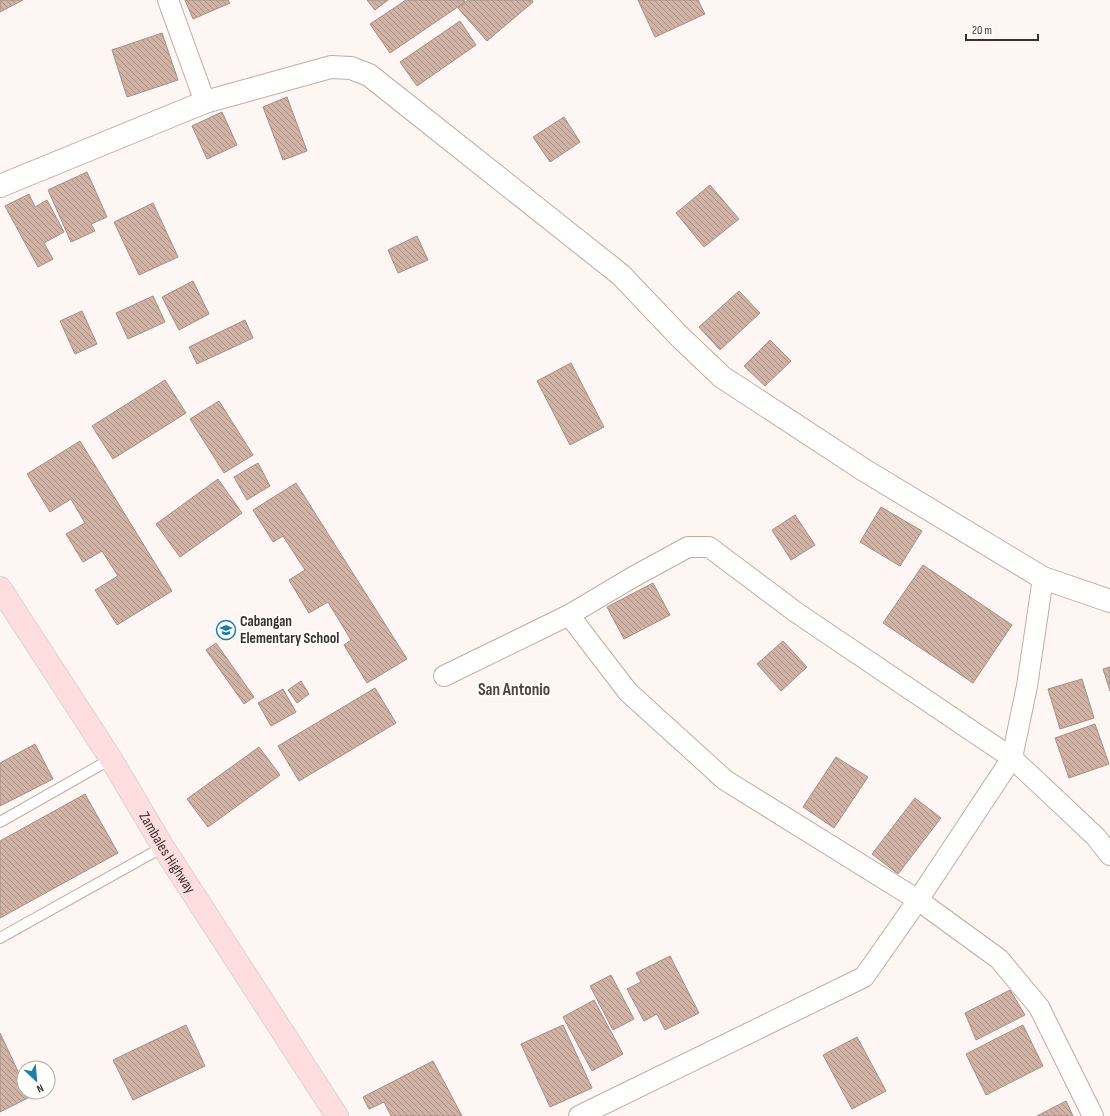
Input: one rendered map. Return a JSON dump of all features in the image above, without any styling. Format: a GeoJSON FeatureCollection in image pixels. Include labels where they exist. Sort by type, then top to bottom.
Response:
{"type":"FeatureCollection","features":[{"type":"Feature","properties":{"kind":"main road","name":"Zambales Highway"},"geometry":{"type":"LineString","coordinates":[[0,588],[111,759],[163,847],[337,1116]]}},
{"type":"Feature","properties":{"kind":"street"},"geometry":{"type":"LineString","coordinates":[[168,0],[206,102]]}},
{"type":"Feature","properties":{"kind":"street"},"geometry":{"type":"LineString","coordinates":[[0,186],[206,102],[331,67],[352,68],[369,75],[621,275],[722,377],[864,470],[1043,578],[1110,601]]}},
{"type":"Feature","properties":{"kind":"street"},"geometry":{"type":"LineString","coordinates":[[444,676],[569,615],[633,577],[688,547],[709,547],[797,612],[1012,758],[1096,837],[1110,855]]}},
{"type":"Feature","properties":{"kind":"street"},"geometry":{"type":"LineString","coordinates":[[579,1116],[864,978],[918,900],[1012,758],[1026,686],[1043,578]]}},
{"type":"Feature","properties":{"kind":"street"},"geometry":{"type":"LineString","coordinates":[[569,615],[628,692],[724,780],[918,900],[999,959],[1039,1008],[1094,1116]]}},
{"type":"Feature","properties":{"kind":"lane"},"geometry":{"type":"LineString","coordinates":[[0,822],[111,759]]}},
{"type":"Feature","properties":{"kind":"lane"},"geometry":{"type":"LineString","coordinates":[[0,938],[163,847]]}},
{"type":"Feature","properties":{"kind":"building"},"geometry":{"type":"Polygon","coordinates":[[[0,0],[23,0],[0,12],[0,0]]]}},
{"type":"Feature","properties":{"kind":"building"},"geometry":{"type":"Polygon","coordinates":[[[185,0],[228,0],[230,3],[193,19],[185,0]]]}},
{"type":"Feature","properties":{"kind":"building"},"geometry":{"type":"Polygon","coordinates":[[[367,0],[388,0],[375,10],[367,0]]]}},
{"type":"Feature","properties":{"kind":"building"},"geometry":{"type":"Polygon","coordinates":[[[406,0],[464,0],[465,2],[390,53],[370,24],[406,0]]]}},
{"type":"Feature","properties":{"kind":"building"},"geometry":{"type":"Polygon","coordinates":[[[468,0],[532,0],[533,2],[487,41],[458,8],[468,0]]]}},
{"type":"Feature","properties":{"kind":"building"},"geometry":{"type":"Polygon","coordinates":[[[638,0],[698,0],[705,14],[655,37],[638,0]]]}},
{"type":"Feature","properties":{"kind":"building"},"geometry":{"type":"Polygon","coordinates":[[[460,21],[476,45],[417,86],[400,62],[460,21]]]}},
{"type":"Feature","properties":{"kind":"building"},"geometry":{"type":"Polygon","coordinates":[[[162,33],[178,80],[127,97],[112,50],[162,33]]]}},
{"type":"Feature","properties":{"kind":"building"},"geometry":{"type":"Polygon","coordinates":[[[287,97],[307,151],[283,160],[263,107],[287,97]]]}},
{"type":"Feature","properties":{"kind":"building"},"geometry":{"type":"Polygon","coordinates":[[[222,112],[237,145],[207,159],[192,126],[222,112]]]}},
{"type":"Feature","properties":{"kind":"building"},"geometry":{"type":"Polygon","coordinates":[[[564,117],[580,142],[550,162],[533,137],[564,117]]]}},
{"type":"Feature","properties":{"kind":"building"},"geometry":{"type":"Polygon","coordinates":[[[87,172],[107,217],[91,224],[95,231],[71,242],[48,190],[87,172]]]}},
{"type":"Feature","properties":{"kind":"building"},"geometry":{"type":"Polygon","coordinates":[[[710,185],[739,219],[704,247],[676,213],[710,185]]]}},
{"type":"Feature","properties":{"kind":"building"},"geometry":{"type":"Polygon","coordinates":[[[29,194],[35,207],[47,200],[64,232],[44,243],[53,259],[38,267],[5,206],[29,194]]]}},
{"type":"Feature","properties":{"kind":"building"},"geometry":{"type":"Polygon","coordinates":[[[153,203],[178,257],[139,275],[114,222],[153,203]]]}},
{"type":"Feature","properties":{"kind":"building"},"geometry":{"type":"Polygon","coordinates":[[[417,236],[428,260],[398,273],[388,250],[417,236]]]}},
{"type":"Feature","properties":{"kind":"building"},"geometry":{"type":"Polygon","coordinates":[[[193,281],[209,314],[179,330],[162,297],[193,281]]]}},
{"type":"Feature","properties":{"kind":"building"},"geometry":{"type":"Polygon","coordinates":[[[739,291],[760,313],[720,350],[699,327],[739,291]]]}},
{"type":"Feature","properties":{"kind":"building"},"geometry":{"type":"Polygon","coordinates":[[[153,296],[165,322],[128,339],[116,313],[153,296]]]}},
{"type":"Feature","properties":{"kind":"building"},"geometry":{"type":"Polygon","coordinates":[[[82,311],[97,344],[75,354],[60,321],[82,311]]]}},
{"type":"Feature","properties":{"kind":"building"},"geometry":{"type":"Polygon","coordinates":[[[245,320],[253,338],[197,364],[189,347],[245,320]]]}},
{"type":"Feature","properties":{"kind":"building"},"geometry":{"type":"Polygon","coordinates":[[[770,340],[791,361],[765,386],[744,366],[770,340]]]}},
{"type":"Feature","properties":{"kind":"building"},"geometry":{"type":"Polygon","coordinates":[[[571,363],[604,427],[570,445],[537,381],[571,363]]]}},
{"type":"Feature","properties":{"kind":"building"},"geometry":{"type":"Polygon","coordinates":[[[165,380],[186,413],[113,459],[92,426],[165,380]]]}},
{"type":"Feature","properties":{"kind":"building"},"geometry":{"type":"Polygon","coordinates":[[[219,401],[253,455],[224,473],[190,419],[219,401]]]}},
{"type":"Feature","properties":{"kind":"building"},"geometry":{"type":"Polygon","coordinates":[[[80,441],[172,591],[117,625],[95,590],[118,576],[102,551],[83,562],[66,534],[85,523],[71,499],[50,512],[27,474],[80,441]]]}},
{"type":"Feature","properties":{"kind":"building"},"geometry":{"type":"Polygon","coordinates":[[[258,463],[270,486],[247,500],[234,477],[258,463]]]}},
{"type":"Feature","properties":{"kind":"building"},"geometry":{"type":"Polygon","coordinates":[[[218,479],[242,513],[180,557],[156,524],[218,479]]]}},
{"type":"Feature","properties":{"kind":"building"},"geometry":{"type":"Polygon","coordinates":[[[296,483],[407,659],[367,683],[344,645],[351,640],[328,602],[309,613],[289,580],[305,570],[283,536],[273,542],[253,510],[296,483]]]}},
{"type":"Feature","properties":{"kind":"building"},"geometry":{"type":"Polygon","coordinates":[[[881,507],[922,531],[900,566],[860,542],[881,507]]]}},
{"type":"Feature","properties":{"kind":"building"},"geometry":{"type":"Polygon","coordinates":[[[795,515],[815,545],[791,560],[772,530],[795,515]]]}},
{"type":"Feature","properties":{"kind":"building"},"geometry":{"type":"Polygon","coordinates":[[[923,565],[1012,625],[973,683],[883,623],[923,565]]]}},
{"type":"Feature","properties":{"kind":"building"},"geometry":{"type":"Polygon","coordinates":[[[653,583],[670,615],[624,639],[607,607],[653,583]]]}},
{"type":"Feature","properties":{"kind":"building"},"geometry":{"type":"Polygon","coordinates":[[[783,641],[807,667],[781,691],[757,664],[783,641]]]}},
{"type":"Feature","properties":{"kind":"building"},"geometry":{"type":"Polygon","coordinates":[[[216,643],[254,697],[244,704],[206,650],[216,643]]]}},
{"type":"Feature","properties":{"kind":"building"},"geometry":{"type":"Polygon","coordinates":[[[1110,667],[1110,691],[1103,669],[1110,667]]]}},
{"type":"Feature","properties":{"kind":"building"},"geometry":{"type":"Polygon","coordinates":[[[1082,679],[1094,718],[1060,729],[1048,689],[1082,679]]]}},
{"type":"Feature","properties":{"kind":"building"},"geometry":{"type":"Polygon","coordinates":[[[301,681],[309,694],[297,703],[288,690],[301,681]]]}},
{"type":"Feature","properties":{"kind":"building"},"geometry":{"type":"Polygon","coordinates":[[[375,688],[396,723],[299,781],[278,746],[375,688]]]}},
{"type":"Feature","properties":{"kind":"building"},"geometry":{"type":"Polygon","coordinates":[[[283,689],[296,712],[271,726],[258,703],[283,689]]]}},
{"type":"Feature","properties":{"kind":"building"},"geometry":{"type":"Polygon","coordinates":[[[1095,724],[1109,764],[1069,778],[1055,738],[1095,724]]]}},
{"type":"Feature","properties":{"kind":"building"},"geometry":{"type":"Polygon","coordinates":[[[35,744],[53,779],[0,806],[0,763],[35,744]]]}},
{"type":"Feature","properties":{"kind":"building"},"geometry":{"type":"Polygon","coordinates":[[[259,747],[280,775],[208,827],[187,799],[259,747]]]}},
{"type":"Feature","properties":{"kind":"building"},"geometry":{"type":"Polygon","coordinates":[[[836,757],[868,777],[834,828],[803,807],[836,757]]]}},
{"type":"Feature","properties":{"kind":"building"},"geometry":{"type":"Polygon","coordinates":[[[85,794],[118,853],[0,918],[0,841],[85,794]]]}},
{"type":"Feature","properties":{"kind":"building"},"geometry":{"type":"Polygon","coordinates":[[[915,798],[941,818],[898,874],[872,854],[915,798]]]}},
{"type":"Feature","properties":{"kind":"building"},"geometry":{"type":"Polygon","coordinates":[[[670,956],[699,1013],[665,1030],[657,1014],[644,1021],[627,989],[641,982],[636,973],[670,956]]]}},
{"type":"Feature","properties":{"kind":"building"},"geometry":{"type":"Polygon","coordinates":[[[611,975],[634,1019],[613,1030],[590,986],[611,975]]]}},
{"type":"Feature","properties":{"kind":"building"},"geometry":{"type":"Polygon","coordinates":[[[1010,990],[1025,1015],[976,1040],[965,1013],[1010,990]]]}},
{"type":"Feature","properties":{"kind":"building"},"geometry":{"type":"Polygon","coordinates":[[[594,1000],[623,1054],[592,1071],[563,1017],[594,1000]]]}},
{"type":"Feature","properties":{"kind":"building"},"geometry":{"type":"Polygon","coordinates":[[[186,1025],[205,1066],[133,1100],[113,1060],[186,1025]]]}},
{"type":"Feature","properties":{"kind":"building"},"geometry":{"type":"Polygon","coordinates":[[[563,1025],[592,1088],[550,1107],[521,1044],[563,1025]]]}},
{"type":"Feature","properties":{"kind":"building"},"geometry":{"type":"Polygon","coordinates":[[[1023,1025],[1043,1066],[986,1095],[966,1054],[1023,1025]]]}},
{"type":"Feature","properties":{"kind":"building"},"geometry":{"type":"Polygon","coordinates":[[[0,1033],[16,1067],[16,1100],[24,1100],[0,1112],[0,1033]]]}},
{"type":"Feature","properties":{"kind":"building"},"geometry":{"type":"Polygon","coordinates":[[[857,1037],[886,1091],[852,1109],[823,1055],[857,1037]]]}},
{"type":"Feature","properties":{"kind":"building"},"geometry":{"type":"Polygon","coordinates":[[[433,1061],[462,1116],[391,1116],[384,1102],[369,1109],[363,1097],[433,1061]]]}},
{"type":"Feature","properties":{"kind":"building"},"geometry":{"type":"Polygon","coordinates":[[[1066,1101],[1073,1116],[1037,1116],[1066,1101]]]}},
{"type":"Feature","properties":{"kind":"place","name":"Cabangan Elementary School"},"geometry":{"type":"Point","coordinates":[226,630]}},
{"type":"Feature","properties":{"kind":"district","name":"San Antonio"},"geometry":{"type":"Point","coordinates":[514,689]}}]}
